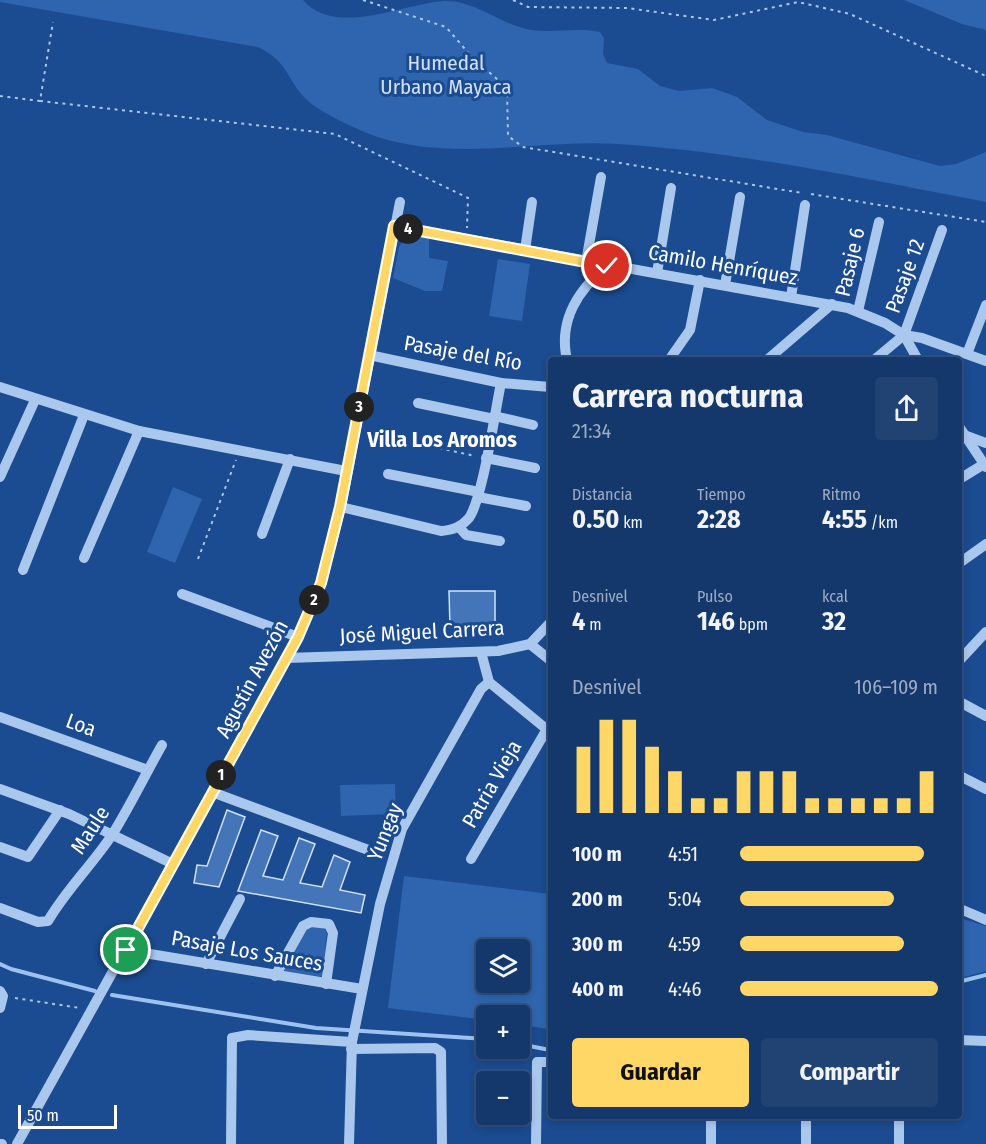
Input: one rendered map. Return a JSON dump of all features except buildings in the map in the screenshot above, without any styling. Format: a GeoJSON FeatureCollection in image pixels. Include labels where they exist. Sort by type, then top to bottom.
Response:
{"type":"FeatureCollection","features":[{"type":"Feature","properties":{"kind":"street"},"geometry":{"type":"LineString","coordinates":[[586,262],[601,177]]}},
{"type":"Feature","properties":{"kind":"street"},"geometry":{"type":"LineString","coordinates":[[657,273],[671,188]]}},
{"type":"Feature","properties":{"kind":"street"},"geometry":{"type":"LineString","coordinates":[[725,285],[740,197]]}},
{"type":"Feature","properties":{"kind":"street","name":"Agustín Avezón"},"geometry":{"type":"LineString","coordinates":[[17,1144],[287,658],[321,583],[340,507],[400,202]]}},
{"type":"Feature","properties":{"kind":"street"},"geometry":{"type":"LineString","coordinates":[[525,250],[532,202]]}},
{"type":"Feature","properties":{"kind":"street"},"geometry":{"type":"LineString","coordinates":[[791,297],[805,205]]}},
{"type":"Feature","properties":{"kind":"street","name":"Pasaje 6"},"geometry":{"type":"LineString","coordinates":[[858,311],[879,222]]}},
{"type":"Feature","properties":{"kind":"street","name":"Camilo Henríquez"},"geometry":{"type":"LineString","coordinates":[[394,226],[607,266],[832,304],[858,311],[885,323],[904,336],[916,357]]}},
{"type":"Feature","properties":{"kind":"street","name":"Pasaje 12"},"geometry":{"type":"LineString","coordinates":[[904,336],[942,230]]}},
{"type":"Feature","properties":{"kind":"street"},"geometry":{"type":"LineString","coordinates":[[566,357],[564,343],[568,314],[580,292],[607,266]]}},
{"type":"Feature","properties":{"kind":"street"},"geometry":{"type":"LineString","coordinates":[[671,357],[690,330],[700,280]]}},
{"type":"Feature","properties":{"kind":"street","name":"Pasaje 6"},"geometry":{"type":"LineString","coordinates":[[770,357],[832,304]]}},
{"type":"Feature","properties":{"kind":"street"},"geometry":{"type":"LineString","coordinates":[[967,354],[986,305]]}},
{"type":"Feature","properties":{"kind":"street"},"geometry":{"type":"LineString","coordinates":[[878,357],[904,336],[922,338],[986,361]]}},
{"type":"Feature","properties":{"kind":"street","name":"Pasaje del Río"},"geometry":{"type":"LineString","coordinates":[[369,355],[501,383],[548,387]]}},
{"type":"Feature","properties":{"kind":"street"},"geometry":{"type":"LineString","coordinates":[[340,507],[441,531],[459,527],[471,515],[478,495],[501,383]]}},
{"type":"Feature","properties":{"kind":"street"},"geometry":{"type":"LineString","coordinates":[[0,387],[84,416],[139,431],[346,471]]}},
{"type":"Feature","properties":{"kind":"street"},"geometry":{"type":"LineString","coordinates":[[0,477],[35,400]]}},
{"type":"Feature","properties":{"kind":"street"},"geometry":{"type":"LineString","coordinates":[[418,403],[533,425]]}},
{"type":"Feature","properties":{"kind":"street"},"geometry":{"type":"LineString","coordinates":[[23,570],[84,416]]}},
{"type":"Feature","properties":{"kind":"street"},"geometry":{"type":"LineString","coordinates":[[962,430],[986,443]]}},
{"type":"Feature","properties":{"kind":"street"},"geometry":{"type":"LineString","coordinates":[[962,430],[985,466],[962,478]]}},
{"type":"Feature","properties":{"kind":"street"},"geometry":{"type":"LineString","coordinates":[[84,558],[139,431]]}},
{"type":"Feature","properties":{"kind":"street"},"geometry":{"type":"LineString","coordinates":[[486,458],[536,468]]}},
{"type":"Feature","properties":{"kind":"street"},"geometry":{"type":"LineString","coordinates":[[262,534],[290,459]]}},
{"type":"Feature","properties":{"kind":"street"},"geometry":{"type":"LineString","coordinates":[[388,474],[526,506]]}},
{"type":"Feature","properties":{"kind":"street"},"geometry":{"type":"LineString","coordinates":[[459,527],[466,535],[500,541]]}},
{"type":"Feature","properties":{"kind":"street"},"geometry":{"type":"LineString","coordinates":[[962,561],[986,544]]}},
{"type":"Feature","properties":{"kind":"street"},"geometry":{"type":"LineString","coordinates":[[182,594],[298,637]]}},
{"type":"Feature","properties":{"kind":"street","name":"José Miguel Carrera"},"geometry":{"type":"LineString","coordinates":[[287,658],[481,652],[530,644],[548,625]]}},
{"type":"Feature","properties":{"kind":"street"},"geometry":{"type":"LineString","coordinates":[[962,658],[986,632]]}},
{"type":"Feature","properties":{"kind":"street"},"geometry":{"type":"LineString","coordinates":[[530,644],[548,658]]}},
{"type":"Feature","properties":{"kind":"street"},"geometry":{"type":"LineString","coordinates":[[481,652],[489,682],[548,729]]}},
{"type":"Feature","properties":{"kind":"street","name":"Yungay"},"geometry":{"type":"LineString","coordinates":[[351,1046],[380,904],[402,828],[481,689],[489,682]]}},
{"type":"Feature","properties":{"kind":"street"},"geometry":{"type":"LineString","coordinates":[[962,704],[986,716]]}},
{"type":"Feature","properties":{"kind":"street","name":"Loa"},"geometry":{"type":"LineString","coordinates":[[0,717],[148,770]]}},
{"type":"Feature","properties":{"kind":"street","name":"Patria Vieja"},"geometry":{"type":"LineString","coordinates":[[471,859],[548,732]]}},
{"type":"Feature","properties":{"kind":"street","name":"Maule"},"geometry":{"type":"LineString","coordinates":[[0,908],[38,922],[48,921],[60,900],[83,876],[112,834],[162,745]]}},
{"type":"Feature","properties":{"kind":"street"},"geometry":{"type":"LineString","coordinates":[[962,777],[986,789]]}},
{"type":"Feature","properties":{"kind":"street"},"geometry":{"type":"LineString","coordinates":[[0,789],[60,810],[173,864]]}},
{"type":"Feature","properties":{"kind":"street"},"geometry":{"type":"LineString","coordinates":[[212,792],[371,851]]}},
{"type":"Feature","properties":{"kind":"street"},"geometry":{"type":"LineString","coordinates":[[0,847],[28,857],[60,810]]}},
{"type":"Feature","properties":{"kind":"street"},"geometry":{"type":"LineString","coordinates":[[206,964],[240,899]]}},
{"type":"Feature","properties":{"kind":"street"},"geometry":{"type":"LineString","coordinates":[[962,910],[986,920]]}},
{"type":"Feature","properties":{"kind":"street"},"geometry":{"type":"LineString","coordinates":[[275,976],[306,924],[311,922],[329,924],[333,933],[326,984]]}},
{"type":"Feature","properties":{"kind":"street","name":"Pasaje Los Sauces"},"geometry":{"type":"LineString","coordinates":[[126,950],[362,989]]}},
{"type":"Feature","properties":{"kind":"street"},"geometry":{"type":"LineString","coordinates":[[0,1008],[2,994]]}},
{"type":"Feature","properties":{"kind":"street"},"geometry":{"type":"LineString","coordinates":[[231,1144],[232,1038],[248,1035],[351,1046],[435,1048],[441,1052],[442,1144]]}},
{"type":"Feature","properties":{"kind":"street"},"geometry":{"type":"LineString","coordinates":[[962,1040],[986,1041]]}},
{"type":"Feature","properties":{"kind":"street"},"geometry":{"type":"LineString","coordinates":[[349,1144],[351,1046]]}},
{"type":"Feature","properties":{"kind":"street"},"geometry":{"type":"LineString","coordinates":[[536,1144],[537,1062],[548,1062]]}},
{"type":"Feature","properties":{"kind":"street"},"geometry":{"type":"LineString","coordinates":[[711,1119],[711,1144]]}},
{"type":"Feature","properties":{"kind":"street"},"geometry":{"type":"LineString","coordinates":[[806,1119],[806,1144]]}},
{"type":"Feature","properties":{"kind":"street"},"geometry":{"type":"LineString","coordinates":[[899,1119],[899,1144]]}},
{"type":"Feature","properties":{"kind":"path"},"geometry":{"type":"LineString","coordinates":[[363,0],[446,27],[471,56],[507,88],[508,136],[523,147],[986,222]]}},
{"type":"Feature","properties":{"kind":"path"},"geometry":{"type":"LineString","coordinates":[[513,0],[528,6],[627,8],[714,20],[798,2],[850,14],[986,76]]}},
{"type":"Feature","properties":{"kind":"path"},"geometry":{"type":"LineString","coordinates":[[40,100],[53,22]]}},
{"type":"Feature","properties":{"kind":"path"},"geometry":{"type":"LineString","coordinates":[[0,96],[335,134],[468,198],[466,240]]}},
{"type":"Feature","properties":{"kind":"path"},"geometry":{"type":"LineString","coordinates":[[355,429],[486,458]]}},
{"type":"Feature","properties":{"kind":"path"},"geometry":{"type":"LineString","coordinates":[[198,559],[240,449]]}},
{"type":"Feature","properties":{"kind":"path"},"geometry":{"type":"LineString","coordinates":[[2,994],[93,1010]]}},
{"type":"Feature","properties":{"kind":"green space","name":"Humedal Urbano Mayaca"},"geometry":{"type":"Polygon","coordinates":[[[0,0],[303,0],[317,11],[351,18],[444,1],[466,4],[531,30],[600,32],[604,38],[603,54],[607,63],[638,69],[660,86],[679,91],[712,88],[737,97],[767,120],[803,132],[827,135],[940,166],[956,164],[986,152],[986,202],[803,167],[664,148],[588,143],[467,149],[407,144],[370,134],[321,110],[306,99],[276,59],[258,47],[0,2],[0,0]]]}},
{"type":"Feature","properties":{"kind":"green space"},"geometry":{"type":"Polygon","coordinates":[[[904,0],[986,0],[986,30],[962,24],[904,0]]]}},
{"type":"Feature","properties":{"kind":"green space"},"geometry":{"type":"Polygon","coordinates":[[[407,235],[429,238],[429,258],[448,261],[442,291],[425,291],[393,278],[399,247],[407,235]]]}},
{"type":"Feature","properties":{"kind":"green space"},"geometry":{"type":"Polygon","coordinates":[[[498,259],[530,264],[522,321],[489,316],[498,259]]]}},
{"type":"Feature","properties":{"kind":"green space"},"geometry":{"type":"Polygon","coordinates":[[[173,487],[202,499],[175,563],[147,552],[173,487]]]}},
{"type":"Feature","properties":{"kind":"green space"},"geometry":{"type":"Polygon","coordinates":[[[395,784],[396,814],[341,816],[340,785],[395,784]]]}},
{"type":"Feature","properties":{"kind":"green space"},"geometry":{"type":"Polygon","coordinates":[[[404,876],[548,894],[548,1029],[530,1026],[530,1005],[476,1005],[476,1019],[388,1008],[404,876]]]}},
{"type":"Feature","properties":{"kind":"green space"},"geometry":{"type":"Polygon","coordinates":[[[962,919],[986,926],[986,971],[962,978],[962,919]]]}},
{"type":"Feature","properties":{"kind":"green space"},"geometry":{"type":"Polygon","coordinates":[[[308,926],[327,929],[323,977],[283,971],[308,926]]]}},
{"type":"Feature","properties":{"kind":"waterway"},"geometry":{"type":"LineString","coordinates":[[0,964],[11,969],[95,991]]}},
{"type":"Feature","properties":{"kind":"waterway"},"geometry":{"type":"LineString","coordinates":[[962,981],[986,975]]}},
{"type":"Feature","properties":{"kind":"waterway"},"geometry":{"type":"LineString","coordinates":[[112,995],[316,1028],[476,1038]]}},
{"type":"Feature","properties":{"kind":"waterway"},"geometry":{"type":"LineString","coordinates":[[530,1046],[548,1050]]}},
{"type":"Feature","properties":{"kind":"district","name":"Villa Los Aromos"},"geometry":{"type":"Point","coordinates":[442,439]}},
{"type":"Feature","properties":{"kind":"route"},"geometry":{"type":"LineString","coordinates":[[126,950],[298,637],[321,583],[340,507],[394,226],[607,266]]}}]}
